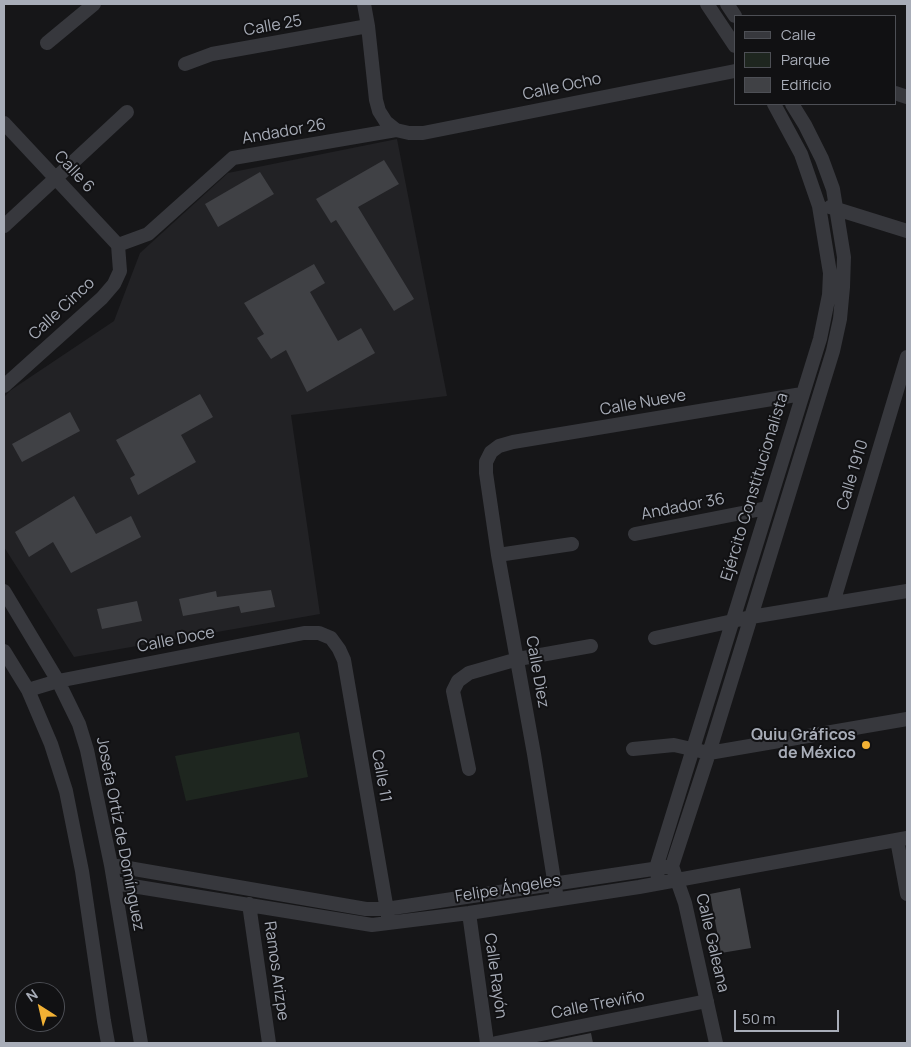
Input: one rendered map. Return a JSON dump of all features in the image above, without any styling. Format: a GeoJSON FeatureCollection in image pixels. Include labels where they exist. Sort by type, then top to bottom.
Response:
{"type":"FeatureCollection","features":[{"type":"Feature","properties":{"kind":"street"},"geometry":{"type":"LineString","coordinates":[[47,43],[94,4]]}},
{"type":"Feature","properties":{"kind":"street"},"geometry":{"type":"LineString","coordinates":[[364,4],[376,100],[379,111],[386,122],[396,130]]}},
{"type":"Feature","properties":{"kind":"street"},"geometry":{"type":"LineString","coordinates":[[707,4],[734,44]]}},
{"type":"Feature","properties":{"kind":"street"},"geometry":{"type":"LineString","coordinates":[[727,4],[734,15]]}},
{"type":"Feature","properties":{"kind":"street","name":"Calle 25"},"geometry":{"type":"LineString","coordinates":[[185,64],[212,54],[368,26]]}},
{"type":"Feature","properties":{"kind":"street","name":"Calle Ocho"},"geometry":{"type":"LineString","coordinates":[[396,130],[409,133],[423,133],[734,71]]}},
{"type":"Feature","properties":{"kind":"street","name":"Ejército Constitucionalista"},"geometry":{"type":"LineString","coordinates":[[659,883],[656,868],[820,339],[830,295],[830,273],[819,206],[801,154],[775,105]]}},
{"type":"Feature","properties":{"kind":"street"},"geometry":{"type":"LineString","coordinates":[[678,880],[672,866],[751,617],[840,319],[844,257],[838,209],[822,159],[793,105]]}},
{"type":"Feature","properties":{"kind":"street"},"geometry":{"type":"LineString","coordinates":[[4,226],[127,112]]}},
{"type":"Feature","properties":{"kind":"street","name":"Calle 6"},"geometry":{"type":"LineString","coordinates":[[4,123],[118,245]]}},
{"type":"Feature","properties":{"kind":"street","name":"Andador 26"},"geometry":{"type":"LineString","coordinates":[[118,245],[148,234],[233,158],[396,130]]}},
{"type":"Feature","properties":{"kind":"street"},"geometry":{"type":"LineString","coordinates":[[819,206],[838,209],[907,231]]}},
{"type":"Feature","properties":{"kind":"street","name":"Calle Cinco"},"geometry":{"type":"LineString","coordinates":[[4,386],[102,298],[114,284],[120,271],[118,245]]}},
{"type":"Feature","properties":{"kind":"street","name":"Calle 1910"},"geometry":{"type":"LineString","coordinates":[[833,603],[907,357]]}},
{"type":"Feature","properties":{"kind":"street","name":"Calle Nueve"},"geometry":{"type":"LineString","coordinates":[[491,452],[499,446],[513,442],[802,394]]}},
{"type":"Feature","properties":{"kind":"street","name":"Calle Diez"},"geometry":{"type":"LineString","coordinates":[[491,452],[486,462],[486,473],[498,556],[518,659],[558,899]]}},
{"type":"Feature","properties":{"kind":"street","name":"Andador 36"},"geometry":{"type":"LineString","coordinates":[[635,534],[767,508]]}},
{"type":"Feature","properties":{"kind":"street"},"geometry":{"type":"LineString","coordinates":[[498,556],[572,544]]}},
{"type":"Feature","properties":{"kind":"street"},"geometry":{"type":"LineString","coordinates":[[655,638],[751,617],[907,590]]}},
{"type":"Feature","properties":{"kind":"street","name":"Josefa Ortíz de Domínguez"},"geometry":{"type":"LineString","coordinates":[[4,591],[58,680],[79,724],[87,750],[111,865],[141,1043]]}},
{"type":"Feature","properties":{"kind":"street","name":"Calle Doce"},"geometry":{"type":"LineString","coordinates":[[28,690],[58,680],[304,633],[319,633],[331,638]]}},
{"type":"Feature","properties":{"kind":"street","name":"Calle 11"},"geometry":{"type":"LineString","coordinates":[[331,638],[344,660],[387,916]]}},
{"type":"Feature","properties":{"kind":"street"},"geometry":{"type":"LineString","coordinates":[[469,769],[453,691],[458,681],[469,673],[518,659],[591,646]]}},
{"type":"Feature","properties":{"kind":"street"},"geometry":{"type":"LineString","coordinates":[[4,651],[28,690],[51,744],[66,791],[82,871],[108,1043]]}},
{"type":"Feature","properties":{"kind":"street"},"geometry":{"type":"LineString","coordinates":[[633,748],[674,744],[709,753],[907,718]]}},
{"type":"Feature","properties":{"kind":"street"},"geometry":{"type":"LineString","coordinates":[[902,839],[907,894]]}},
{"type":"Feature","properties":{"kind":"street","name":"Felipe Ángeles"},"geometry":{"type":"LineString","coordinates":[[111,865],[366,909],[387,916],[469,913],[678,880],[902,839]]}},
{"type":"Feature","properties":{"kind":"street","name":"Felipe Ángeles"},"geometry":{"type":"LineString","coordinates":[[114,882],[372,925],[387,916],[555,884],[672,866]]}},
{"type":"Feature","properties":{"kind":"street","name":"Calle Galeana"},"geometry":{"type":"LineString","coordinates":[[678,880],[685,903],[716,1043]]}},
{"type":"Feature","properties":{"kind":"street","name":"Ramos Arizpe"},"geometry":{"type":"LineString","coordinates":[[248,904],[269,1043]]}},
{"type":"Feature","properties":{"kind":"street","name":"Calle Rayón"},"geometry":{"type":"LineString","coordinates":[[469,913],[487,1043]]}},
{"type":"Feature","properties":{"kind":"street","name":"Calle Treviño"},"geometry":{"type":"LineString","coordinates":[[496,1043],[707,1001]]}},
{"type":"Feature","properties":{"kind":"shaded area"},"geometry":{"type":"Polygon","coordinates":[[[397,139],[447,396],[291,415],[320,614],[74,657],[4,547],[4,397],[11,390],[114,321],[140,253],[228,173],[397,139]]]}},
{"type":"Feature","properties":{"kind":"green space"},"geometry":{"type":"Polygon","coordinates":[[[299,732],[308,777],[186,801],[175,756],[299,732]]]}},
{"type":"Feature","properties":{"kind":"building"},"geometry":{"type":"Polygon","coordinates":[[[384,160],[399,184],[358,207],[414,299],[394,311],[336,220],[331,223],[316,199],[384,160]]]}},
{"type":"Feature","properties":{"kind":"building"},"geometry":{"type":"Polygon","coordinates":[[[260,172],[274,194],[218,227],[205,204],[260,172]]]}},
{"type":"Feature","properties":{"kind":"building"},"geometry":{"type":"Polygon","coordinates":[[[314,264],[325,283],[310,292],[338,341],[361,328],[375,353],[307,392],[286,350],[271,359],[257,338],[264,334],[244,303],[314,264]]]}},
{"type":"Feature","properties":{"kind":"building"},"geometry":{"type":"Polygon","coordinates":[[[200,394],[213,417],[181,435],[196,462],[138,495],[130,478],[135,475],[116,440],[200,394]]]}},
{"type":"Feature","properties":{"kind":"building"},"geometry":{"type":"Polygon","coordinates":[[[70,412],[80,431],[22,462],[12,444],[70,412]]]}},
{"type":"Feature","properties":{"kind":"building"},"geometry":{"type":"Polygon","coordinates":[[[74,496],[96,534],[131,516],[141,537],[71,573],[53,542],[29,557],[15,532],[74,496]]]}},
{"type":"Feature","properties":{"kind":"building"},"geometry":{"type":"Polygon","coordinates":[[[271,590],[275,607],[241,613],[239,606],[183,616],[179,599],[216,591],[217,597],[271,590]]]}},
{"type":"Feature","properties":{"kind":"building"},"geometry":{"type":"Polygon","coordinates":[[[137,601],[142,621],[102,629],[97,609],[137,601]]]}},
{"type":"Feature","properties":{"kind":"building"},"geometry":{"type":"Polygon","coordinates":[[[740,888],[751,948],[721,953],[710,894],[740,888]]]}},
{"type":"Feature","properties":{"kind":"building"},"geometry":{"type":"Polygon","coordinates":[[[591,1033],[593,1043],[547,1043],[547,1042],[591,1033]]]}},
{"type":"Feature","properties":{"kind":"place","name":"Quiu Gráficos de México"},"geometry":{"type":"Point","coordinates":[866,745]}}]}
